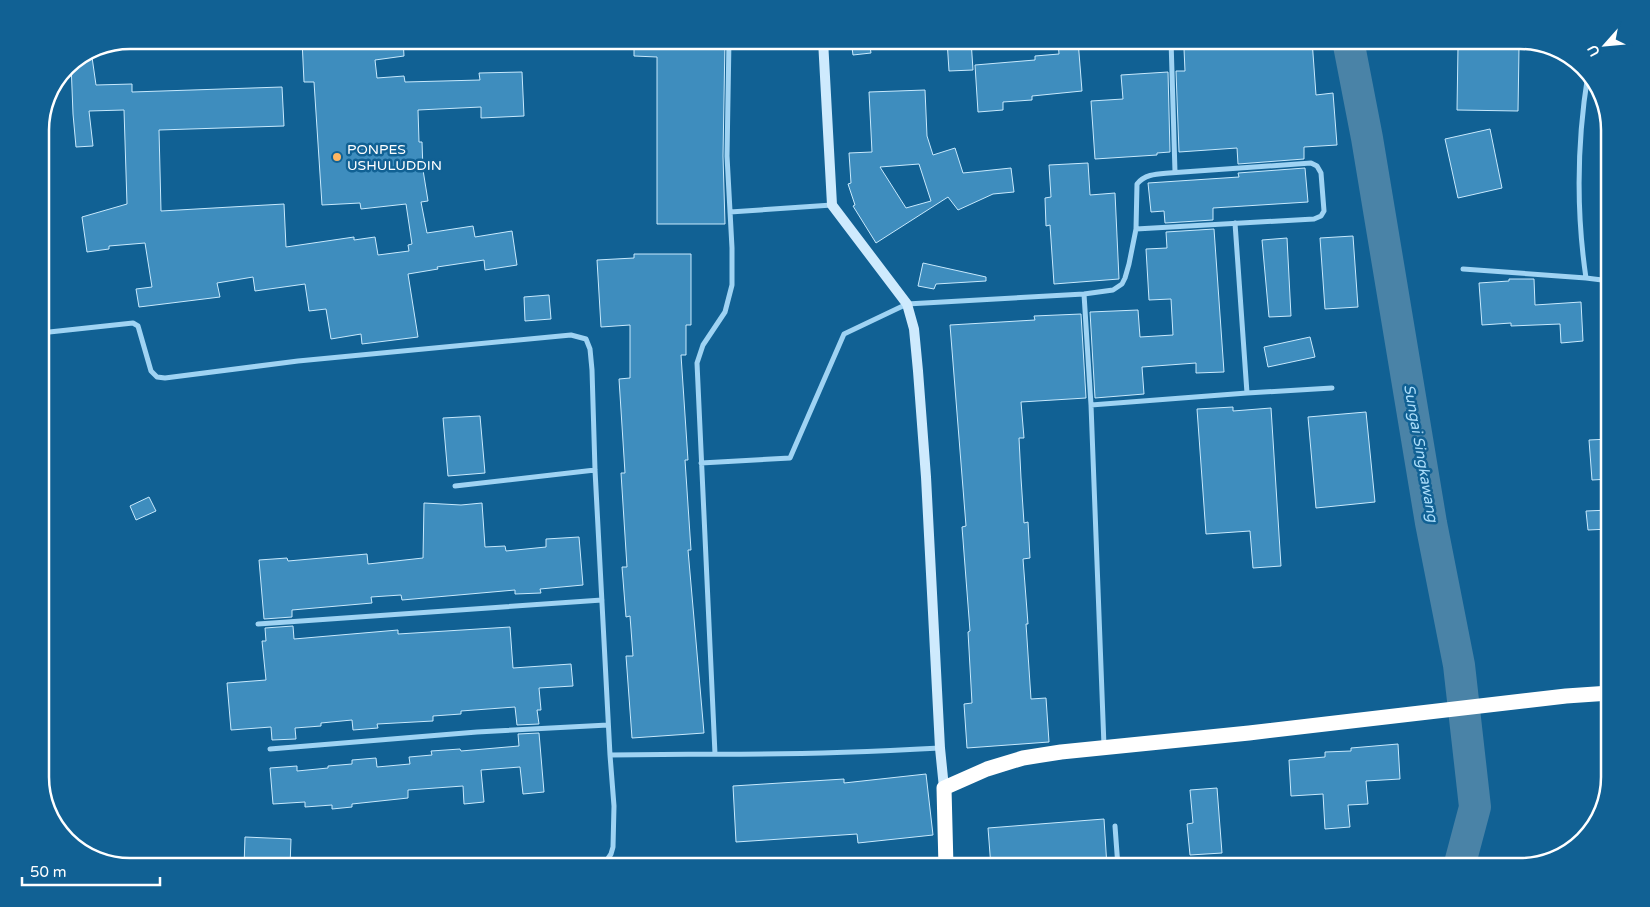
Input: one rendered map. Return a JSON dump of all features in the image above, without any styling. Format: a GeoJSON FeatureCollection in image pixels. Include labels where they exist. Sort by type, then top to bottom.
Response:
{"type":"FeatureCollection","features":[{"type":"Feature","properties":{"kind":"highway"},"geometry":{"type":"LineString","coordinates":[[946,858],[944,788],[987,769],[1023,758],[1104,747],[1249,733],[1422,712],[1601,694]]}},
{"type":"Feature","properties":{"kind":"street"},"geometry":{"type":"LineString","coordinates":[[715,754],[697,363],[703,345],[725,312],[732,285],[727,156],[730,49]]}},
{"type":"Feature","properties":{"kind":"street"},"geometry":{"type":"LineString","coordinates":[[823,49],[832,205],[907,304],[914,329],[926,477],[940,748],[944,788]]}},
{"type":"Feature","properties":{"kind":"street"},"geometry":{"type":"LineString","coordinates":[[1171,49],[1175,172]]}},
{"type":"Feature","properties":{"kind":"street"},"geometry":{"type":"LineString","coordinates":[[1586,278],[1578,204],[1580,135],[1587,83]]}},
{"type":"Feature","properties":{"kind":"street"},"geometry":{"type":"LineString","coordinates":[[701,463],[790,458],[844,334],[907,304],[1084,294],[1113,290],[1122,284],[1130,264],[1136,229],[1137,184],[1147,176],[1175,172],[1311,163],[1317,166],[1321,173],[1324,211],[1321,216],[1314,220],[1136,229]]}},
{"type":"Feature","properties":{"kind":"street"},"geometry":{"type":"LineString","coordinates":[[730,212],[832,205]]}},
{"type":"Feature","properties":{"kind":"street"},"geometry":{"type":"LineString","coordinates":[[1235,223],[1247,393]]}},
{"type":"Feature","properties":{"kind":"street"},"geometry":{"type":"LineString","coordinates":[[1463,269],[1601,280]]}},
{"type":"Feature","properties":{"kind":"street"},"geometry":{"type":"LineString","coordinates":[[1084,294],[1104,747]]}},
{"type":"Feature","properties":{"kind":"street"},"geometry":{"type":"LineString","coordinates":[[49,332],[133,323],[138,326],[151,371],[156,377],[166,378],[298,361],[571,335],[586,339],[590,349],[608,724],[614,806],[613,847],[608,858]]}},
{"type":"Feature","properties":{"kind":"street"},"geometry":{"type":"LineString","coordinates":[[1090,405],[1332,388]]}},
{"type":"Feature","properties":{"kind":"street"},"geometry":{"type":"LineString","coordinates":[[455,486],[595,470]]}},
{"type":"Feature","properties":{"kind":"street"},"geometry":{"type":"LineString","coordinates":[[258,624],[602,600]]}},
{"type":"Feature","properties":{"kind":"street"},"geometry":{"type":"LineString","coordinates":[[270,749],[478,732],[608,724]]}},
{"type":"Feature","properties":{"kind":"street"},"geometry":{"type":"LineString","coordinates":[[610,755],[815,754],[940,748]]}},
{"type":"Feature","properties":{"kind":"street"},"geometry":{"type":"LineString","coordinates":[[1115,826],[1117,858]]}},
{"type":"Feature","properties":{"kind":"building"},"geometry":{"type":"Polygon","coordinates":[[[302,49],[404,49],[404,56],[375,60],[377,78],[404,76],[405,82],[480,80],[479,73],[522,72],[524,116],[481,118],[481,107],[418,110],[419,142],[422,142],[423,170],[428,201],[421,202],[427,233],[473,226],[475,237],[512,231],[517,265],[485,270],[484,260],[437,267],[438,269],[408,274],[418,337],[362,344],[361,334],[331,339],[326,309],[309,311],[305,284],[255,291],[253,277],[217,283],[220,297],[139,307],[136,289],[152,287],[145,243],[109,246],[109,249],[87,252],[82,217],[127,204],[124,110],[89,111],[93,146],[76,147],[71,73],[92,58],[96,85],[132,84],[132,92],[282,87],[284,126],[159,130],[161,211],[284,204],[286,247],[354,237],[354,240],[375,237],[378,255],[409,251],[408,245],[412,244],[406,204],[361,209],[360,203],[322,205],[314,82],[304,82],[302,49]]]}},
{"type":"Feature","properties":{"kind":"building"},"geometry":{"type":"Polygon","coordinates":[[[634,49],[725,49],[723,156],[725,224],[657,224],[657,57],[634,56],[634,49]]]}},
{"type":"Feature","properties":{"kind":"building"},"geometry":{"type":"Polygon","coordinates":[[[852,49],[870,49],[871,53],[853,55],[852,49]]]}},
{"type":"Feature","properties":{"kind":"building"},"geometry":{"type":"Polygon","coordinates":[[[948,49],[972,49],[973,70],[949,71],[948,49]]]}},
{"type":"Feature","properties":{"kind":"building"},"geometry":{"type":"Polygon","coordinates":[[[1059,49],[1079,49],[1082,91],[1032,96],[1032,100],[1003,102],[1003,110],[978,112],[975,65],[1035,60],[1035,56],[1059,54],[1059,49]]]}},
{"type":"Feature","properties":{"kind":"building"},"geometry":{"type":"Polygon","coordinates":[[[1184,49],[1313,49],[1316,95],[1333,93],[1337,145],[1304,147],[1304,159],[1238,164],[1237,148],[1179,152],[1176,71],[1185,71],[1184,49]]]}},
{"type":"Feature","properties":{"kind":"building"},"geometry":{"type":"Polygon","coordinates":[[[1458,49],[1519,49],[1518,111],[1457,110],[1458,49]]]}},
{"type":"Feature","properties":{"kind":"building"},"geometry":{"type":"Polygon","coordinates":[[[1168,72],[1170,152],[1157,153],[1157,155],[1095,159],[1091,101],[1123,99],[1121,75],[1168,72]]]}},
{"type":"Feature","properties":{"kind":"building"},"geometry":{"type":"Polygon","coordinates":[[[925,90],[927,136],[933,155],[955,148],[963,173],[1011,168],[1014,192],[993,194],[958,210],[948,197],[876,243],[853,206],[855,205],[848,184],[851,183],[849,153],[872,152],[869,92],[925,90]],[[919,164],[880,167],[906,208],[931,201],[919,164]]]}},
{"type":"Feature","properties":{"kind":"building"},"geometry":{"type":"Polygon","coordinates":[[[1490,129],[1502,188],[1458,198],[1445,139],[1490,129]]]}},
{"type":"Feature","properties":{"kind":"building"},"geometry":{"type":"Polygon","coordinates":[[[1088,163],[1090,195],[1115,193],[1119,279],[1054,284],[1050,225],[1046,226],[1045,198],[1051,197],[1049,165],[1088,163]]]}},
{"type":"Feature","properties":{"kind":"building"},"geometry":{"type":"Polygon","coordinates":[[[1305,168],[1308,202],[1213,208],[1213,220],[1165,223],[1164,211],[1151,212],[1148,183],[1239,177],[1238,173],[1305,168]]]}},
{"type":"Feature","properties":{"kind":"building"},"geometry":{"type":"Polygon","coordinates":[[[1214,229],[1224,372],[1196,373],[1196,363],[1142,367],[1144,394],[1095,398],[1090,312],[1138,310],[1140,337],[1173,335],[1171,299],[1149,300],[1146,249],[1167,248],[1166,232],[1214,229]]]}},
{"type":"Feature","properties":{"kind":"building"},"geometry":{"type":"Polygon","coordinates":[[[1353,236],[1358,307],[1325,309],[1320,238],[1353,236]]]}},
{"type":"Feature","properties":{"kind":"building"},"geometry":{"type":"Polygon","coordinates":[[[1287,238],[1291,316],[1269,317],[1262,240],[1287,238]]]}},
{"type":"Feature","properties":{"kind":"building"},"geometry":{"type":"Polygon","coordinates":[[[634,254],[691,254],[691,325],[686,325],[686,355],[681,355],[688,460],[685,460],[691,550],[688,550],[704,733],[632,738],[626,656],[633,656],[630,616],[626,617],[622,567],[627,567],[621,473],[625,473],[619,379],[630,378],[630,325],[601,327],[597,260],[634,258],[634,254]]]}},
{"type":"Feature","properties":{"kind":"building"},"geometry":{"type":"Polygon","coordinates":[[[923,263],[986,277],[986,281],[936,284],[934,289],[918,286],[923,263]]]}},
{"type":"Feature","properties":{"kind":"building"},"geometry":{"type":"Polygon","coordinates":[[[1509,279],[1534,279],[1535,305],[1581,302],[1583,341],[1561,343],[1560,324],[1511,326],[1511,323],[1482,325],[1479,283],[1509,281],[1509,279]]]}},
{"type":"Feature","properties":{"kind":"building"},"geometry":{"type":"Polygon","coordinates":[[[549,295],[551,319],[525,321],[524,297],[549,295]]]}},
{"type":"Feature","properties":{"kind":"building"},"geometry":{"type":"Polygon","coordinates":[[[1081,314],[1086,398],[1021,402],[1024,438],[1019,438],[1021,478],[1024,523],[1028,522],[1030,558],[1023,559],[1031,699],[1046,698],[1049,742],[967,748],[964,704],[972,703],[968,632],[970,631],[962,527],[966,526],[950,325],[1035,320],[1034,316],[1081,314]]]}},
{"type":"Feature","properties":{"kind":"building"},"geometry":{"type":"Polygon","coordinates":[[[1310,337],[1315,357],[1268,367],[1264,347],[1310,337]]]}},
{"type":"Feature","properties":{"kind":"building"},"geometry":{"type":"Polygon","coordinates":[[[1233,407],[1233,411],[1271,408],[1281,566],[1253,568],[1250,531],[1206,534],[1197,409],[1233,407]]]}},
{"type":"Feature","properties":{"kind":"building"},"geometry":{"type":"Polygon","coordinates":[[[1366,412],[1375,502],[1316,508],[1308,417],[1366,412]]]}},
{"type":"Feature","properties":{"kind":"building"},"geometry":{"type":"Polygon","coordinates":[[[480,416],[485,473],[448,476],[443,418],[480,416]]]}},
{"type":"Feature","properties":{"kind":"building"},"geometry":{"type":"Polygon","coordinates":[[[1601,439],[1601,480],[1592,480],[1589,440],[1601,439]]]}},
{"type":"Feature","properties":{"kind":"building"},"geometry":{"type":"Polygon","coordinates":[[[149,497],[156,511],[136,520],[130,506],[149,497]]]}},
{"type":"Feature","properties":{"kind":"building"},"geometry":{"type":"Polygon","coordinates":[[[424,503],[461,505],[482,503],[485,547],[505,546],[506,551],[546,547],[546,539],[579,537],[583,585],[540,589],[541,593],[515,594],[515,590],[402,600],[401,595],[371,597],[372,603],[292,610],[292,617],[264,619],[259,560],[287,558],[288,561],[367,554],[368,564],[423,558],[424,503]]]}},
{"type":"Feature","properties":{"kind":"building"},"geometry":{"type":"Polygon","coordinates":[[[1601,510],[1601,529],[1588,530],[1586,511],[1601,510]]]}},
{"type":"Feature","properties":{"kind":"building"},"geometry":{"type":"Polygon","coordinates":[[[293,626],[294,639],[398,630],[398,634],[510,627],[513,668],[571,664],[573,686],[539,688],[541,710],[537,710],[539,724],[517,725],[515,707],[461,711],[461,714],[433,716],[433,721],[377,724],[378,728],[353,730],[352,720],[321,723],[321,726],[295,728],[296,739],[272,740],[271,727],[231,730],[227,683],[266,680],[262,641],[266,641],[265,628],[293,626]]]}},
{"type":"Feature","properties":{"kind":"building"},"geometry":{"type":"Polygon","coordinates":[[[539,733],[544,792],[523,794],[520,767],[481,770],[484,802],[464,804],[463,786],[408,790],[408,798],[352,804],[352,807],[332,809],[332,805],[305,807],[305,802],[273,804],[270,768],[297,766],[297,771],[328,768],[328,766],[352,764],[352,760],[376,758],[377,767],[410,764],[409,757],[432,755],[431,751],[460,749],[461,751],[519,746],[518,734],[539,733]]]}},
{"type":"Feature","properties":{"kind":"building"},"geometry":{"type":"Polygon","coordinates":[[[1398,744],[1400,779],[1366,781],[1368,804],[1348,805],[1350,827],[1325,829],[1323,794],[1291,796],[1289,760],[1325,757],[1325,752],[1351,751],[1351,748],[1398,744]]]}},
{"type":"Feature","properties":{"kind":"building"},"geometry":{"type":"Polygon","coordinates":[[[926,774],[933,835],[858,843],[857,834],[736,842],[733,786],[844,779],[844,783],[926,774]]]}},
{"type":"Feature","properties":{"kind":"building"},"geometry":{"type":"Polygon","coordinates":[[[1217,788],[1222,853],[1190,855],[1187,824],[1193,823],[1190,790],[1217,788]]]}},
{"type":"Feature","properties":{"kind":"building"},"geometry":{"type":"Polygon","coordinates":[[[1104,819],[1106,858],[990,858],[988,828],[1104,819]]]}},
{"type":"Feature","properties":{"kind":"building"},"geometry":{"type":"Polygon","coordinates":[[[245,837],[291,839],[290,858],[244,858],[245,837]]]}},
{"type":"Feature","properties":{"kind":"waterway","name":"Sungai Singkawang"},"geometry":{"type":"LineString","coordinates":[[1350,49],[1367,138],[1431,523],[1459,665],[1475,807],[1461,858]]}},
{"type":"Feature","properties":{"kind":"place","name":"PONPES USHULUDDIN"},"geometry":{"type":"Point","coordinates":[337,157]}}]}
